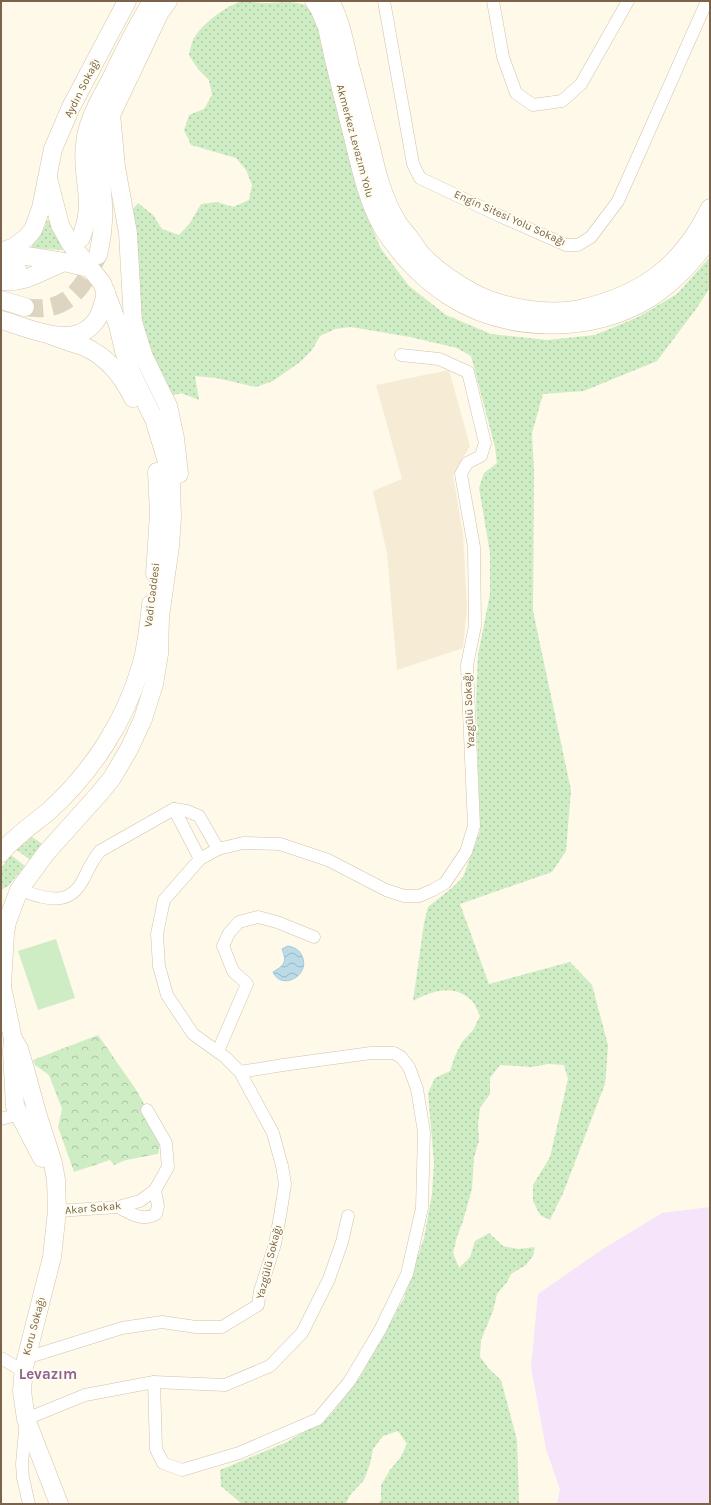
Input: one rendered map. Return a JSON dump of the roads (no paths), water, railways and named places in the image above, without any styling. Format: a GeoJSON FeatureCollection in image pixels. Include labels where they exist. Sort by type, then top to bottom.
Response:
{"type":"FeatureCollection","features":[{"type":"Feature","properties":{"kind":"main road","name":"Aydın Sokağı"},"geometry":{"type":"LineString","coordinates":[[1,252],[14,247],[26,238],[33,230],[42,208],[48,178],[49,163],[53,149],[65,121],[127,1]]}},
{"type":"Feature","properties":{"kind":"main road"},"geometry":{"type":"LineString","coordinates":[[81,238],[86,223],[88,205],[84,160],[85,143],[89,126],[95,108],[138,24],[152,1]]}},
{"type":"Feature","properties":{"kind":"main road"},"geometry":{"type":"LineString","coordinates":[[1,252],[64,262],[93,262],[103,233],[98,156],[102,134],[160,12],[168,1]]}},
{"type":"Feature","properties":{"kind":"main road","name":"Akmerkez Levazım Yolu"},"geometry":{"type":"LineString","coordinates":[[314,1],[319,8],[327,27],[363,175],[378,217],[384,229],[406,258],[430,281],[450,297],[473,308],[498,317],[524,323],[548,325],[570,324],[602,318],[625,311],[648,299],[665,287],[685,270],[710,238]]}},
{"type":"Feature","properties":{"kind":"main road","name":"Akmerkez Levazım Yolu"},"geometry":{"type":"LineString","coordinates":[[330,1],[334,8],[345,43],[377,174],[388,205],[397,223],[422,254],[458,284],[479,296],[501,304],[528,309],[554,311],[575,310],[601,304],[646,284],[661,273],[688,245],[702,225],[710,208]]}},
{"type":"Feature","properties":{"kind":"main road"},"geometry":{"type":"LineString","coordinates":[[111,114],[116,167],[128,233],[133,322],[144,357],[168,406],[175,438],[179,488],[172,518]]}},
{"type":"Feature","properties":{"kind":"main road","name":"Aydın Sokağı"},"geometry":{"type":"LineString","coordinates":[[48,178],[60,225],[70,243],[93,262],[118,325],[131,372],[154,419],[167,462],[172,518]]}},
{"type":"Feature","properties":{"kind":"main road"},"geometry":{"type":"LineString","coordinates":[[1,281],[9,282],[24,280],[64,262]]}},
{"type":"Feature","properties":{"kind":"main road"},"geometry":{"type":"LineString","coordinates":[[1,320],[50,335],[76,336],[85,331],[98,318],[106,292]]}},
{"type":"Feature","properties":{"kind":"main road"},"geometry":{"type":"LineString","coordinates":[[1,300],[25,307]]}},
{"type":"Feature","properties":{"kind":"main road","name":"Vadi Caddesi"},"geometry":{"type":"LineString","coordinates":[[1,853],[28,827],[48,811],[76,783],[90,767],[104,747],[121,716],[133,690],[141,665],[148,628],[155,572],[159,514],[156,470],[148,437],[131,395],[116,371],[102,357],[85,347],[50,335]]}},
{"type":"Feature","properties":{"kind":"main road","name":"Vadi Caddesi"},"geometry":{"type":"LineString","coordinates":[[8,901],[46,853],[112,778],[129,749],[143,719],[154,684],[159,654],[160,617],[170,546],[172,518]]}},
{"type":"Feature","properties":{"kind":"main road","name":"Koru Sokağı"},"geometry":{"type":"LineString","coordinates":[[8,901],[1,984],[13,1039],[12,1050],[15,1106],[25,1115],[57,1203],[52,1257],[25,1365],[22,1391],[26,1419]]}},
{"type":"Feature","properties":{"kind":"main road","name":"Koru Sokağı"},"geometry":{"type":"LineString","coordinates":[[13,1039],[19,1049],[32,1094],[25,1115]]}},
{"type":"Feature","properties":{"kind":"main road"},"geometry":{"type":"LineString","coordinates":[[14,1097],[22,1094],[32,1094]]}},
{"type":"Feature","properties":{"kind":"main road"},"geometry":{"type":"LineString","coordinates":[[26,1419],[59,1504]]}},
{"type":"Feature","properties":{"kind":"street","name":"Engin Sitesi Yolu Sokağı"},"geometry":{"type":"LineString","coordinates":[[384,1],[413,164],[420,178],[566,245],[578,245],[591,237],[618,200],[707,1]]}},
{"type":"Feature","properties":{"kind":"street"},"geometry":{"type":"LineString","coordinates":[[494,1],[503,57],[516,93],[533,105],[562,101],[581,84],[628,1]]}},
{"type":"Feature","properties":{"kind":"street","name":"Yazgülü Sokağı"},"geometry":{"type":"LineString","coordinates":[[25,1365],[122,1328],[162,1322],[196,1327],[222,1327],[258,1305],[260,1291],[275,1244],[284,1184],[282,1166],[273,1133],[240,1072],[218,1051],[193,1034],[167,995],[159,966],[157,934],[164,900],[200,859],[218,849],[244,843],[280,844],[328,860],[386,890],[404,896],[419,896],[445,883],[466,852],[474,826],[466,665],[475,626],[474,547],[462,474],[467,463],[481,456],[485,443],[468,372],[439,359],[401,355]]}},
{"type":"Feature","properties":{"kind":"street"},"geometry":{"type":"LineString","coordinates":[[8,901],[64,898],[74,892],[83,880],[94,858],[100,851],[174,809],[187,811],[200,816],[218,849]]}},
{"type":"Feature","properties":{"kind":"street"},"geometry":{"type":"LineString","coordinates":[[174,809],[200,859]]}},
{"type":"Feature","properties":{"kind":"street"},"geometry":{"type":"LineString","coordinates":[[218,1051],[248,984],[233,971],[223,946],[229,933],[239,922],[258,917],[277,922],[314,938]]}},
{"type":"Feature","properties":{"kind":"street"},"geometry":{"type":"LineString","coordinates":[[154,1382],[156,1449],[163,1462],[182,1470],[239,1453],[318,1419],[349,1382],[380,1330],[407,1274],[422,1208],[424,1132],[417,1088],[409,1067],[401,1057],[394,1053],[371,1053],[240,1072]]}},
{"type":"Feature","properties":{"kind":"street","name":"Akar Sokak"},"geometry":{"type":"LineString","coordinates":[[57,1203],[118,1207],[140,1201],[156,1190],[168,1167],[166,1143],[147,1110]]}},
{"type":"Feature","properties":{"kind":"street"},"geometry":{"type":"LineString","coordinates":[[1,1119],[25,1115]]}},
{"type":"Feature","properties":{"kind":"street"},"geometry":{"type":"LineString","coordinates":[[118,1207],[135,1216],[151,1217],[156,1214],[158,1206],[156,1190]]}},
{"type":"Feature","properties":{"kind":"street"},"geometry":{"type":"LineString","coordinates":[[26,1419],[85,1396],[154,1382],[224,1385],[270,1366],[302,1333],[329,1280],[342,1242],[348,1216]]}},
{"type":"Feature","properties":{"kind":"street"},"geometry":{"type":"LineString","coordinates":[[1,1358],[25,1365]]}},
{"type":"Feature","properties":{"kind":"street","name":"Koru Sokağı"},"geometry":{"type":"LineString","coordinates":[[26,1419],[22,1464],[29,1504]]}},
{"type":"Feature","properties":{"kind":"water"},"geometry":{"type":"Polygon","coordinates":[[[288,946],[295,948],[301,954],[304,961],[303,968],[300,974],[295,978],[283,980],[277,978],[273,972],[284,963],[285,960],[282,949],[288,946]]]}},
{"type":"Feature","properties":{"kind":"tunnel"},"geometry":{"type":"LineString","coordinates":[[25,307],[51,307],[70,297],[78,290],[85,280],[97,257]]}},
{"type":"Feature","properties":{"kind":"district","name":"Levazım"},"geometry":{"type":"Point","coordinates":[48,1374]}}]}
